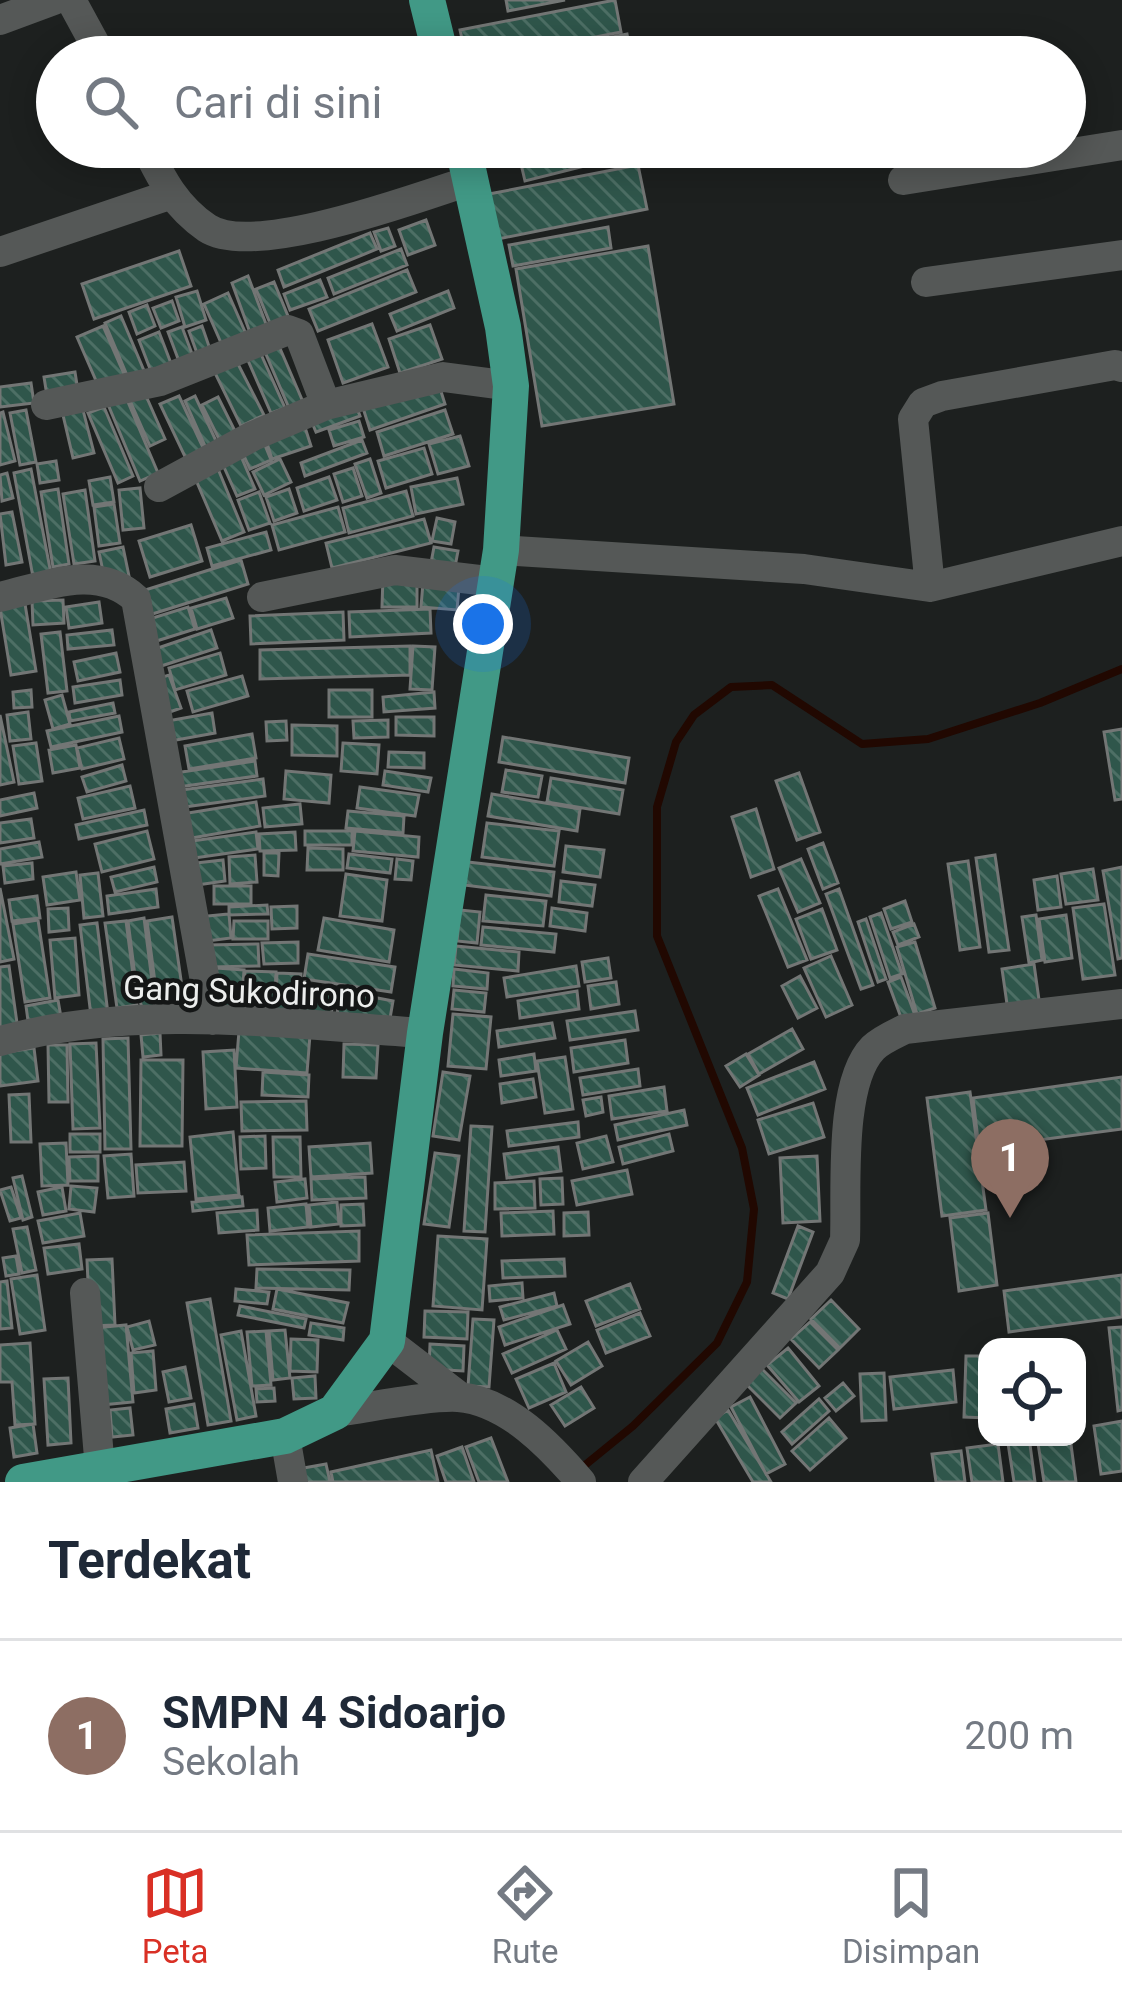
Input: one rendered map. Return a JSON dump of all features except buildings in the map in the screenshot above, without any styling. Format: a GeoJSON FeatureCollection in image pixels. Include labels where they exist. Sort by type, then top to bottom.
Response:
{"type":"FeatureCollection","features":[{"type":"Feature","properties":{"kind":"main road"},"geometry":{"type":"LineString","coordinates":[[427,0],[436,36]]}},
{"type":"Feature","properties":{"kind":"main road"},"geometry":{"type":"LineString","coordinates":[[23,1482],[285,1436],[334,1412],[387,1340],[425,1034],[498,566],[511,386],[469,168]]}},
{"type":"Feature","properties":{"kind":"street"},"geometry":{"type":"LineString","coordinates":[[0,20],[54,0]]}},
{"type":"Feature","properties":{"kind":"street"},"geometry":{"type":"LineString","coordinates":[[71,0],[91,36]]}},
{"type":"Feature","properties":{"kind":"street"},"geometry":{"type":"LineString","coordinates":[[1086,151],[1122,145]]}},
{"type":"Feature","properties":{"kind":"street"},"geometry":{"type":"LineString","coordinates":[[156,168],[169,195],[211,231],[249,237],[338,223],[459,168]]}},
{"type":"Feature","properties":{"kind":"street"},"geometry":{"type":"LineString","coordinates":[[903,180],[978,168]]}},
{"type":"Feature","properties":{"kind":"street"},"geometry":{"type":"LineString","coordinates":[[0,252],[169,195]]}},
{"type":"Feature","properties":{"kind":"street"},"geometry":{"type":"LineString","coordinates":[[926,282],[1122,255]]}},
{"type":"Feature","properties":{"kind":"street"},"geometry":{"type":"LineString","coordinates":[[46,405],[160,381],[288,330],[299,334],[326,405]]}},
{"type":"Feature","properties":{"kind":"street"},"geometry":{"type":"LineString","coordinates":[[930,587],[913,419],[923,403],[1115,365],[1122,368]]}},
{"type":"Feature","properties":{"kind":"street"},"geometry":{"type":"LineString","coordinates":[[159,487],[253,436],[326,405],[443,377],[511,386]]}},
{"type":"Feature","properties":{"kind":"street"},"geometry":{"type":"LineString","coordinates":[[262,597],[395,570],[498,566],[804,569],[930,587],[1122,541]]}},
{"type":"Feature","properties":{"kind":"street"},"geometry":{"type":"LineString","coordinates":[[0,596],[89,577],[122,586],[136,599],[212,1020]]}},
{"type":"Feature","properties":{"kind":"street"},"geometry":{"type":"LineString","coordinates":[[643,1482],[830,1273],[839,1257],[845,1240],[850,1115],[858,1071],[874,1047],[905,1029],[1122,1004]]}},
{"type":"Feature","properties":{"kind":"street","name":"Gang Sukodirono"},"geometry":{"type":"LineString","coordinates":[[0,1041],[79,1025],[212,1020],[425,1034]]}},
{"type":"Feature","properties":{"kind":"street"},"geometry":{"type":"LineString","coordinates":[[86,1293],[100,1469]]}},
{"type":"Feature","properties":{"kind":"street"},"geometry":{"type":"LineString","coordinates":[[387,1340],[460,1397],[508,1415],[538,1434],[581,1482]]}},
{"type":"Feature","properties":{"kind":"street"},"geometry":{"type":"LineString","coordinates":[[334,1412],[460,1397]]}},
{"type":"Feature","properties":{"kind":"street"},"geometry":{"type":"LineString","coordinates":[[285,1436],[293,1482]]}},
{"type":"Feature","properties":{"kind":"waterway"},"geometry":{"type":"LineString","coordinates":[[579,1470],[633,1426],[717,1343],[747,1282],[754,1209],[742,1148],[657,936],[657,807],[676,742],[694,715],[731,687],[772,685],[862,744],[928,739],[1040,703],[1122,669]]}},
{"type":"Feature","properties":{"kind":"place","name":"SMPN 4 Sidoarjo"},"geometry":{"type":"Point","coordinates":[1010,1218]}}]}
